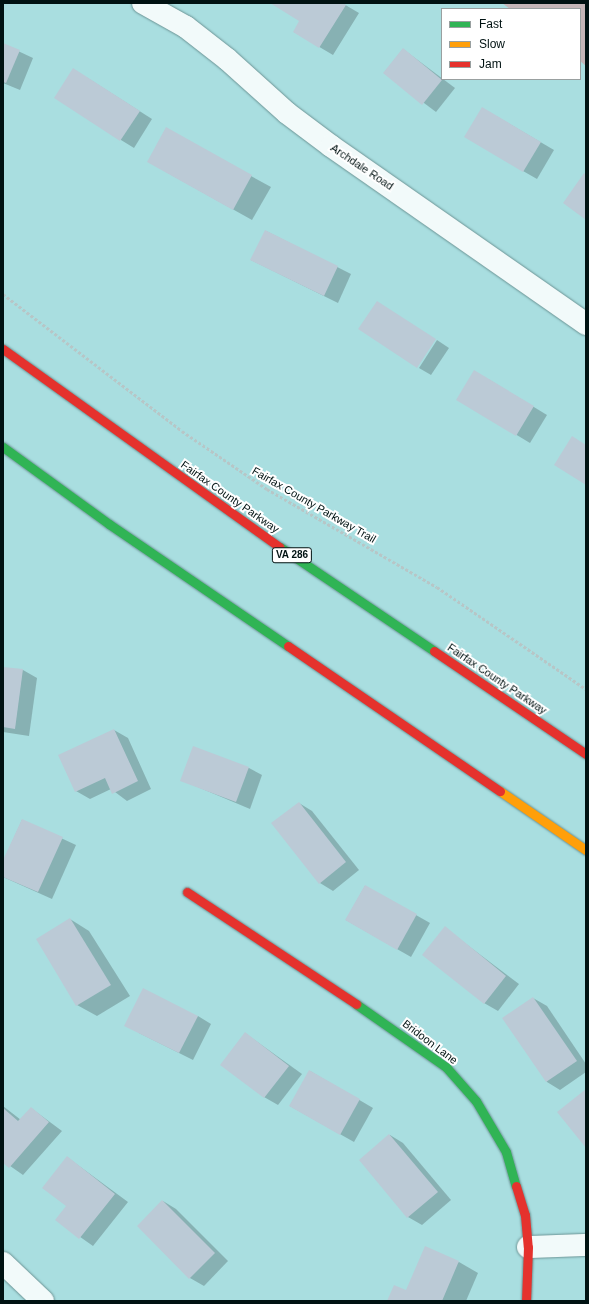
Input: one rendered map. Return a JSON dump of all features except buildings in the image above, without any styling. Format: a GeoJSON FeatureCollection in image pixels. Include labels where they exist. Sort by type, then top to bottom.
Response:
{"type":"FeatureCollection","features":[{"type":"Feature","properties":{"kind":"main road","name":"Fairfax County Parkway"},"geometry":{"type":"LineString","coordinates":[[3,349],[227,510],[586,754]]}},
{"type":"Feature","properties":{"kind":"main road"},"geometry":{"type":"LineString","coordinates":[[3,447],[108,524],[586,850]]}},
{"type":"Feature","properties":{"kind":"main road","name":"Bridoon Lane"},"geometry":{"type":"LineString","coordinates":[[187,892],[422,1048],[446,1067],[476,1101],[501,1142],[511,1164],[525,1215],[528,1247],[526,1301]]}},
{"type":"Feature","properties":{"kind":"street","name":"Archdale Road"},"geometry":{"type":"LineString","coordinates":[[143,3],[186,27],[227,59],[287,113],[325,142],[586,324]]}},
{"type":"Feature","properties":{"kind":"street"},"geometry":{"type":"LineString","coordinates":[[528,1247],[586,1246]]}},
{"type":"Feature","properties":{"kind":"street"},"geometry":{"type":"LineString","coordinates":[[3,1263],[43,1301]]}},
{"type":"Feature","properties":{"kind":"path","name":"Fairfax County Parkway Trail"},"geometry":{"type":"LineString","coordinates":[[3,294],[182,431],[267,489],[437,587],[586,689]]}},
{"type":"Feature","properties":{"kind":"shaded area"},"geometry":{"type":"Polygon","coordinates":[[[502,3],[586,3],[586,66],[581,62],[581,8],[509,8],[502,3]]]}},
{"type":"Feature","properties":{"kind":"traffic: fast"},"geometry":{"type":"LineString","coordinates":[[3,447],[109,524],[288,646]]}},
{"type":"Feature","properties":{"kind":"traffic: fast"},"geometry":{"type":"LineString","coordinates":[[280,547],[434,651]]}},
{"type":"Feature","properties":{"kind":"traffic: fast"},"geometry":{"type":"LineString","coordinates":[[356,1004],[446,1067],[476,1101],[506,1152],[516,1186]]}},
{"type":"Feature","properties":{"kind":"traffic: slow"},"geometry":{"type":"LineString","coordinates":[[500,791],[586,850]]}},
{"type":"Feature","properties":{"kind":"traffic: jam"},"geometry":{"type":"LineString","coordinates":[[3,349],[280,547]]}},
{"type":"Feature","properties":{"kind":"traffic: jam"},"geometry":{"type":"LineString","coordinates":[[288,646],[500,791]]}},
{"type":"Feature","properties":{"kind":"traffic: jam"},"geometry":{"type":"LineString","coordinates":[[434,651],[586,754]]}},
{"type":"Feature","properties":{"kind":"traffic: jam"},"geometry":{"type":"LineString","coordinates":[[187,892],[356,1004]]}},
{"type":"Feature","properties":{"kind":"traffic: jam"},"geometry":{"type":"LineString","coordinates":[[516,1186],[525,1215],[528,1247],[526,1301]]}}]}
